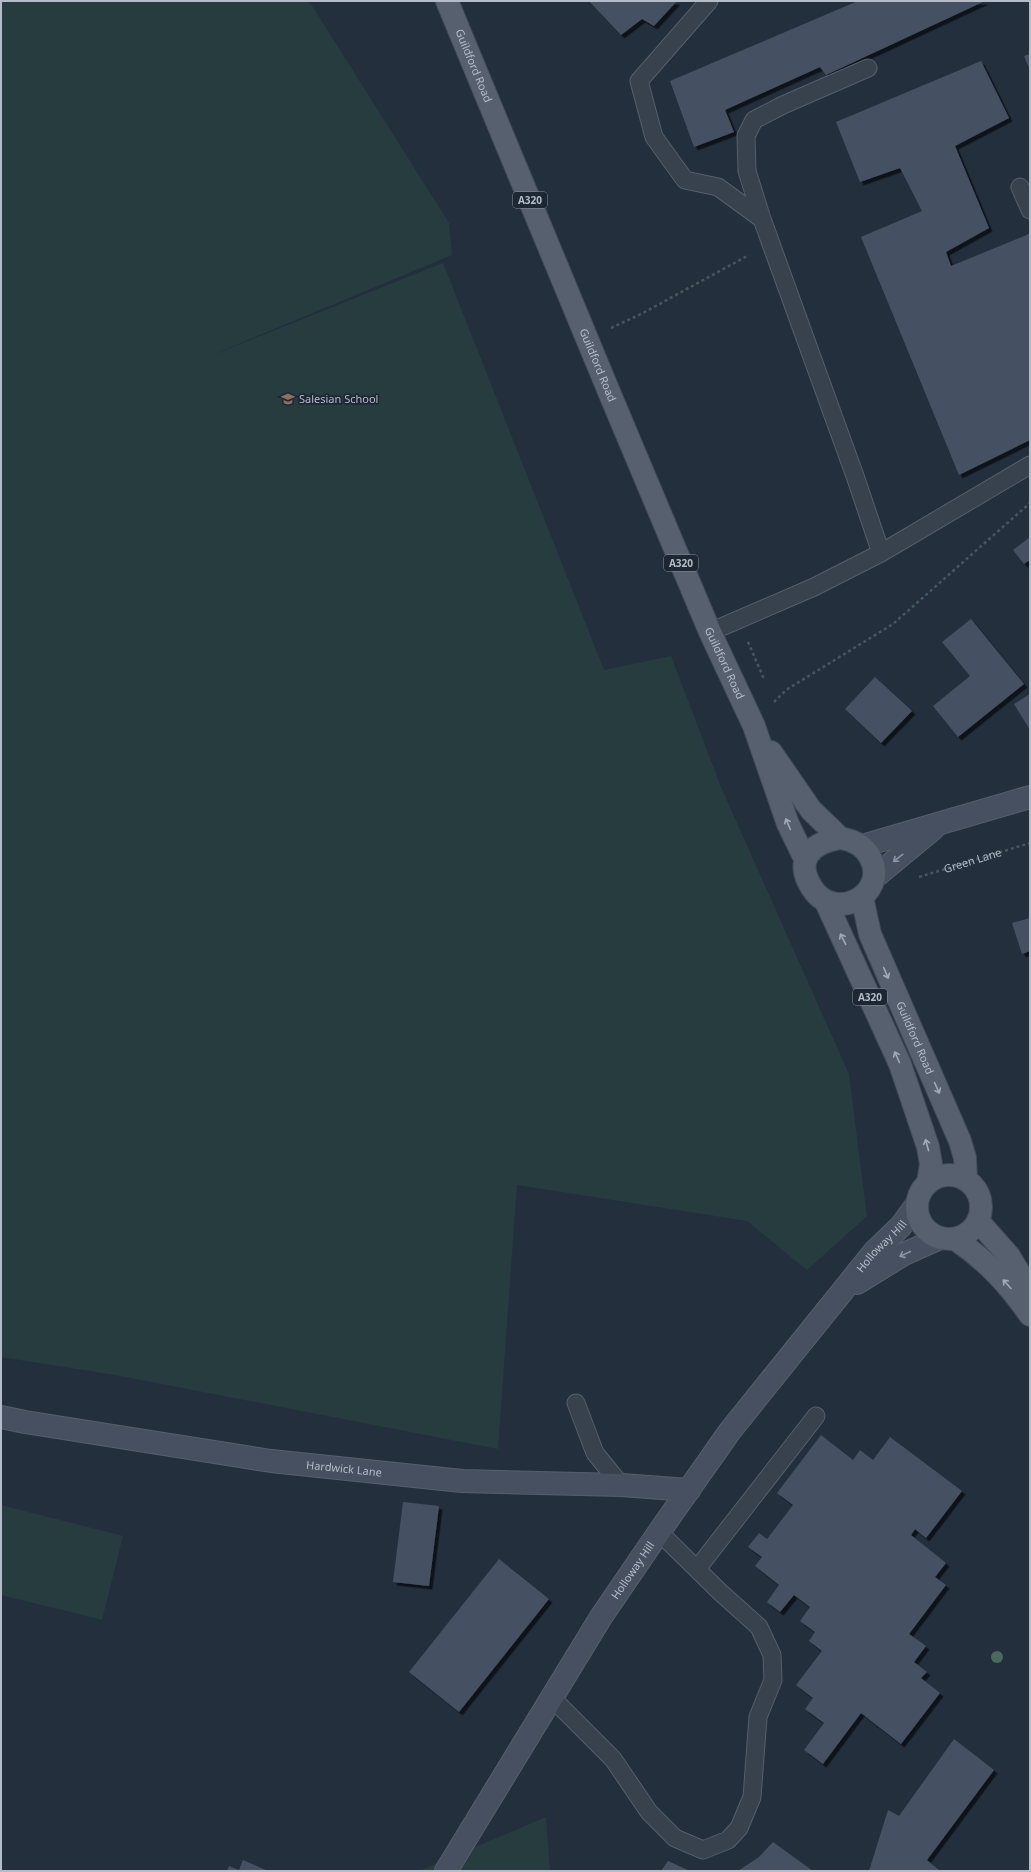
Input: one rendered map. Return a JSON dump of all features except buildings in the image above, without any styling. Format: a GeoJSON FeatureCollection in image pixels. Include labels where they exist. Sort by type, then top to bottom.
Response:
{"type":"FeatureCollection","features":[{"type":"Feature","properties":{"kind":"main road","name":"Guildford Road"},"geometry":{"type":"LineString","coordinates":[[447,1],[710,632],[754,726],[788,824],[805,859]]}},
{"type":"Feature","properties":{"kind":"main road","name":"Guildford Road"},"geometry":{"type":"LineString","coordinates":[[754,726],[810,810],[840,838]]}},
{"type":"Feature","properties":{"kind":"main road","name":"A320"},"geometry":{"type":"LineString","coordinates":[[840,838],[851,840],[862,846]]}},
{"type":"Feature","properties":{"kind":"main road"},"geometry":{"type":"LineString","coordinates":[[805,859],[816,845],[826,840],[840,838]]}},
{"type":"Feature","properties":{"kind":"main road"},"geometry":{"type":"LineString","coordinates":[[826,902],[842,905],[853,902],[862,896],[872,885],[875,876],[874,864],[870,855],[862,846]]}},
{"type":"Feature","properties":{"kind":"main road","name":"A320"},"geometry":{"type":"LineString","coordinates":[[805,859],[804,868],[807,880],[815,893],[826,902],[900,1064],[928,1147],[931,1164],[928,1183],[920,1193],[917,1204]]}},
{"type":"Feature","properties":{"kind":"main road","name":"Guildford Road"},"geometry":{"type":"LineString","coordinates":[[862,896],[870,934],[960,1141],[965,1158],[966,1180]]}},
{"type":"Feature","properties":{"kind":"main road"},"geometry":{"type":"LineString","coordinates":[[928,1183],[937,1178],[958,1176],[966,1180],[976,1190],[980,1200],[981,1212],[978,1221],[966,1235],[948,1238]]}},
{"type":"Feature","properties":{"kind":"main road"},"geometry":{"type":"LineString","coordinates":[[917,1204],[917,1210],[923,1226],[930,1233],[948,1238],[993,1268],[1015,1293],[1030,1315]]}},
{"type":"Feature","properties":{"kind":"main road"},"geometry":{"type":"LineString","coordinates":[[978,1221],[1009,1256],[1030,1291]]}},
{"type":"Feature","properties":{"kind":"street"},"geometry":{"type":"LineString","coordinates":[[862,846],[1030,797]]}},
{"type":"Feature","properties":{"kind":"street"},"geometry":{"type":"LineString","coordinates":[[875,876],[939,824]]}},
{"type":"Feature","properties":{"kind":"street","name":"Holloway Hill"},"geometry":{"type":"LineString","coordinates":[[446,1871],[601,1617],[730,1431],[846,1289],[874,1252],[901,1226],[917,1204]]}},
{"type":"Feature","properties":{"kind":"street","name":"Holloway Hill"},"geometry":{"type":"LineString","coordinates":[[846,1289],[904,1254],[948,1238]]}},
{"type":"Feature","properties":{"kind":"street","name":"Hardwick Lane"},"geometry":{"type":"LineString","coordinates":[[1,1417],[271,1461],[462,1481],[621,1485],[689,1490]]}},
{"type":"Feature","properties":{"kind":"lane"},"geometry":{"type":"LineString","coordinates":[[709,1],[639,81],[654,137],[685,180],[718,187],[762,219]]}},
{"type":"Feature","properties":{"kind":"lane"},"geometry":{"type":"LineString","coordinates":[[868,68],[783,105],[754,120],[746,136],[747,171],[762,219],[856,476],[880,553]]}},
{"type":"Feature","properties":{"kind":"lane"},"geometry":{"type":"LineString","coordinates":[[1020,187],[1030,210]]}},
{"type":"Feature","properties":{"kind":"lane"},"geometry":{"type":"LineString","coordinates":[[710,632],[814,587],[880,553],[1030,466]]}},
{"type":"Feature","properties":{"kind":"lane"},"geometry":{"type":"LineString","coordinates":[[576,1403],[595,1453],[621,1485]]}},
{"type":"Feature","properties":{"kind":"lane"},"geometry":{"type":"LineString","coordinates":[[697,1569],[816,1416]]}},
{"type":"Feature","properties":{"kind":"lane"},"geometry":{"type":"LineString","coordinates":[[552,1698],[613,1759],[649,1812],[675,1838],[703,1850],[728,1840],[739,1828],[752,1797],[758,1717],[773,1680],[772,1655],[759,1627],[659,1532]]}},
{"type":"Feature","properties":{"kind":"path"},"geometry":{"type":"LineString","coordinates":[[610,328],[643,313],[770,243]]}},
{"type":"Feature","properties":{"kind":"path"},"geometry":{"type":"LineString","coordinates":[[774,702],[786,690],[893,624],[1030,502]]}},
{"type":"Feature","properties":{"kind":"path"},"geometry":{"type":"LineString","coordinates":[[738,619],[765,681]]}},
{"type":"Feature","properties":{"kind":"path"},"geometry":{"type":"LineString","coordinates":[[771,695],[776,707]]}},
{"type":"Feature","properties":{"kind":"path","name":"Green Lane"},"geometry":{"type":"LineString","coordinates":[[915,879],[1030,843]]}},
{"type":"Feature","properties":{"kind":"green space"},"geometry":{"type":"Polygon","coordinates":[[[1,1],[307,1],[311,4],[449,223],[452,255],[205,358],[443,263],[604,670],[671,656],[721,787],[849,1074],[867,1216],[807,1270],[747,1221],[517,1185],[498,1449],[115,1375],[1,1357],[1,1]]]}},
{"type":"Feature","properties":{"kind":"green space"},"geometry":{"type":"Polygon","coordinates":[[[1,1505],[123,1536],[102,1620],[1,1595],[1,1505]]]}},
{"type":"Feature","properties":{"kind":"green space"},"geometry":{"type":"Polygon","coordinates":[[[546,1817],[550,1871],[419,1871],[546,1817]]]}},
{"type":"Feature","properties":{"kind":"place","name":"Salesian School"},"geometry":{"type":"Point","coordinates":[288,399]}}]}
